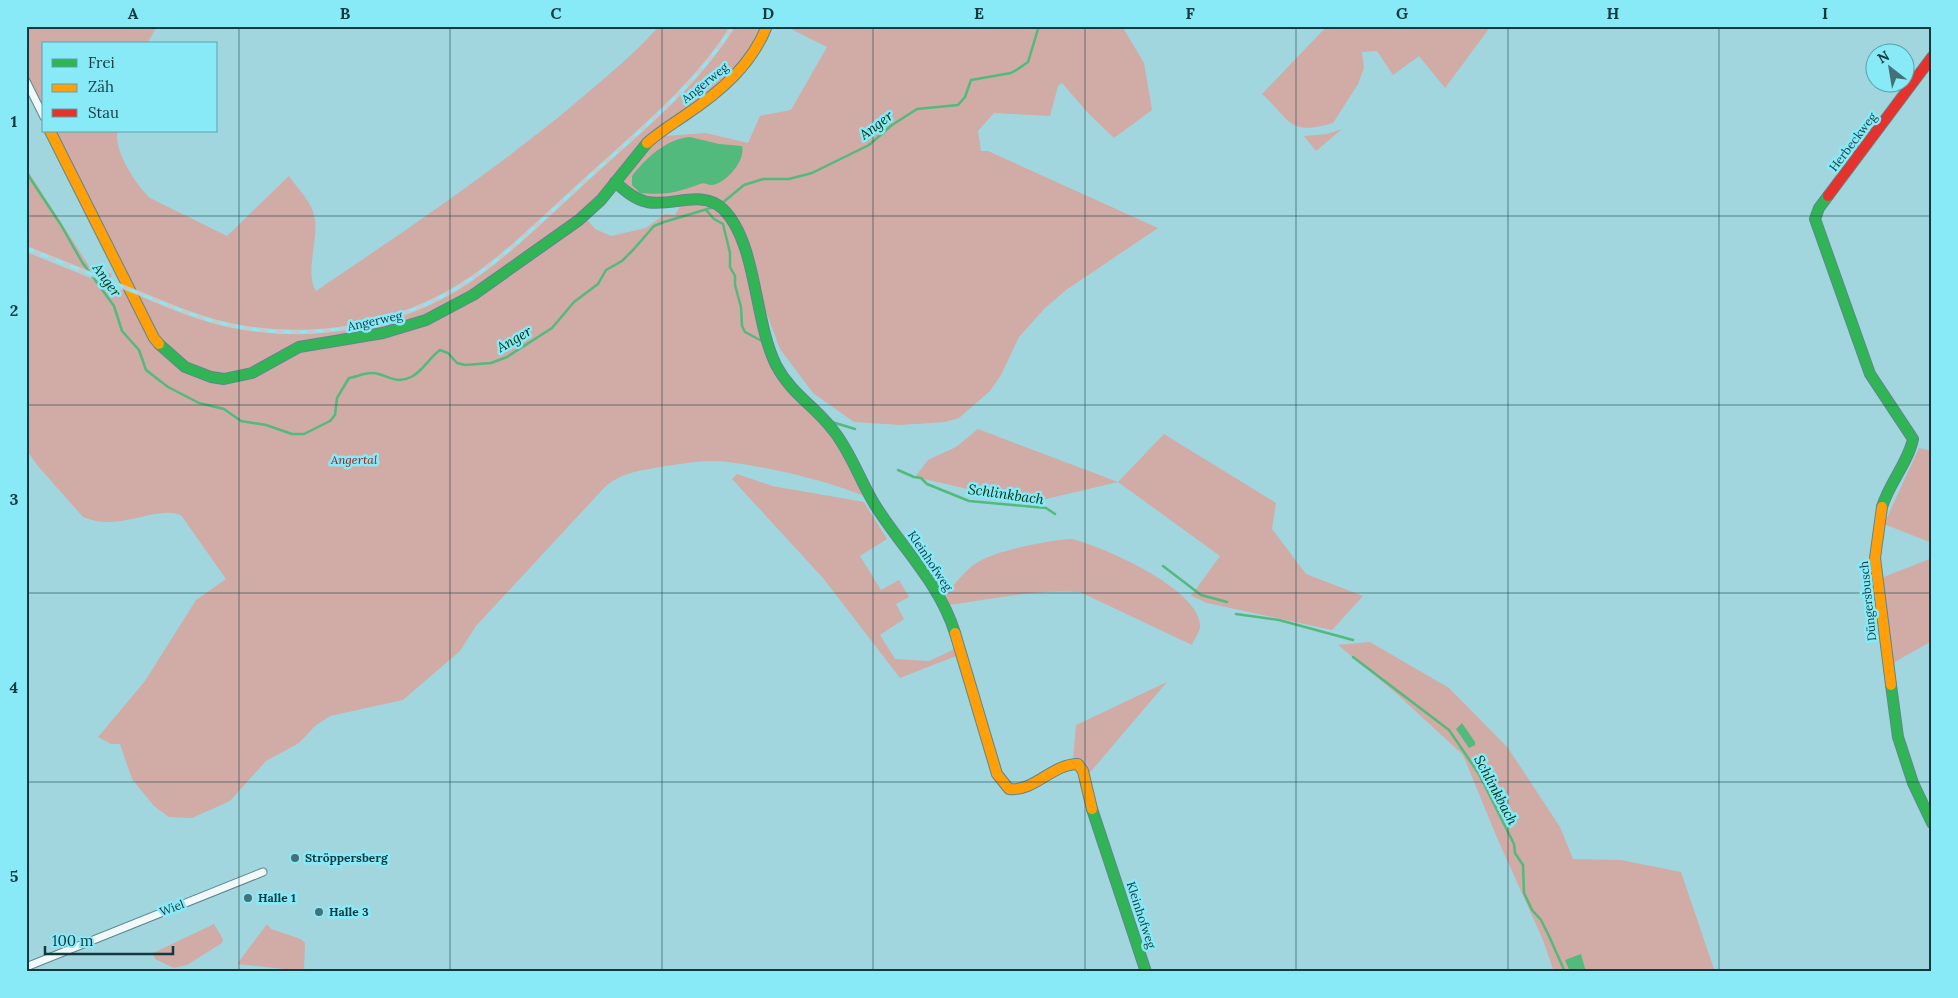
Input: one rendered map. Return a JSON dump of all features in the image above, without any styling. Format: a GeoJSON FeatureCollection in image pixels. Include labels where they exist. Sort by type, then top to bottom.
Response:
{"type":"FeatureCollection","features":[{"type":"Feature","properties":{"kind":"street","name":"Angerweg"},"geometry":{"type":"LineString","coordinates":[[51,132],[154,338],[170,357],[184,367],[217,378],[232,379],[250,374],[298,348],[385,333],[412,326],[442,313],[497,278],[578,221],[595,206],[647,144],[663,130],[692,112],[746,66],[755,53],[767,26]]}},
{"type":"Feature","properties":{"kind":"street","name":"Herbeckweg"},"geometry":{"type":"LineString","coordinates":[[1815,219],[1819,208],[1932,57]]}},
{"type":"Feature","properties":{"kind":"street"},"geometry":{"type":"LineString","coordinates":[[26,81],[42,113]]}},
{"type":"Feature","properties":{"kind":"street","name":"Kleinhofweg"},"geometry":{"type":"LineString","coordinates":[[615,182],[634,199],[644,203],[705,199],[718,205],[740,236],[745,249],[757,309],[767,341],[784,379],[795,393],[829,424],[838,436],[868,494],[940,596],[949,614],[997,774],[1002,783],[1009,789],[1028,786],[1058,767],[1069,764],[1078,764],[1083,771],[1093,814],[1146,972]]}},
{"type":"Feature","properties":{"kind":"street","name":"Düngersbusch"},"geometry":{"type":"LineString","coordinates":[[1815,219],[1870,374],[1913,439],[1911,449],[1885,495],[1879,516],[1875,558],[1898,737],[1913,782],[1932,823]]}},
{"type":"Feature","properties":{"kind":"street","name":"Wiel"},"geometry":{"type":"LineString","coordinates":[[26,967],[263,872]]}},
{"type":"Feature","properties":{"kind":"green space"},"geometry":{"type":"Polygon","coordinates":[[[26,26],[157,26],[148,42],[42,42],[42,112],[26,85],[26,26]]]}},
{"type":"Feature","properties":{"kind":"green space","name":"Angertal"},"geometry":{"type":"Polygon","coordinates":[[[659,26],[766,26],[744,65],[659,132],[664,136],[706,133],[748,143],[760,116],[791,110],[827,47],[785,26],[1122,26],[1144,63],[1152,110],[1114,138],[1088,113],[1062,83],[1058,86],[1050,116],[994,113],[978,131],[981,151],[988,151],[1158,228],[1066,290],[1045,308],[1019,337],[1001,375],[990,391],[959,418],[945,422],[900,425],[854,422],[813,393],[780,349],[765,309],[758,315],[774,364],[821,415],[867,497],[799,475],[719,461],[694,462],[637,471],[616,479],[604,488],[476,626],[460,651],[403,700],[330,716],[315,726],[299,743],[266,761],[230,801],[192,818],[169,817],[154,806],[132,779],[120,744],[111,744],[98,737],[145,681],[196,600],[226,579],[181,515],[159,513],[110,522],[83,517],[37,465],[26,449],[26,252],[133,295],[52,132],[118,132],[117,139],[122,157],[139,185],[150,198],[227,236],[289,176],[307,200],[314,215],[315,233],[311,274],[316,291],[446,202],[510,155],[572,106],[639,48],[659,26]],[[616,188],[586,218],[595,229],[611,236],[646,228],[665,214],[675,215],[682,203],[654,203],[616,188]]]}},
{"type":"Feature","properties":{"kind":"green space"},"geometry":{"type":"Polygon","coordinates":[[[1327,26],[1491,26],[1445,88],[1419,56],[1393,75],[1377,51],[1362,52],[1364,68],[1358,84],[1333,123],[1318,127],[1299,127],[1292,124],[1262,94],[1327,26]]]}},
{"type":"Feature","properties":{"kind":"green space"},"geometry":{"type":"Polygon","coordinates":[[[1342,129],[1316,151],[1304,136],[1327,134],[1342,129]]]}},
{"type":"Feature","properties":{"kind":"green space"},"geometry":{"type":"Polygon","coordinates":[[[26,168],[89,266],[112,274],[110,280],[26,246],[26,168]]]}},
{"type":"Feature","properties":{"kind":"green space"},"geometry":{"type":"Polygon","coordinates":[[[978,429],[1118,482],[1029,503],[915,477],[928,460],[956,447],[978,429]]]}},
{"type":"Feature","properties":{"kind":"green space"},"geometry":{"type":"Polygon","coordinates":[[[1164,434],[1276,503],[1272,529],[1306,574],[1363,596],[1332,630],[1207,603],[1191,596],[1220,556],[1118,482],[1164,434]]]}},
{"type":"Feature","properties":{"kind":"green space"},"geometry":{"type":"Polygon","coordinates":[[[1919,448],[1932,451],[1932,543],[1884,524],[1919,448]]]}},
{"type":"Feature","properties":{"kind":"green space"},"geometry":{"type":"Polygon","coordinates":[[[737,474],[772,486],[864,502],[887,539],[860,556],[881,590],[899,580],[909,597],[896,604],[904,619],[880,635],[895,659],[929,661],[959,647],[961,654],[900,678],[823,578],[732,479],[737,474]]]}},
{"type":"Feature","properties":{"kind":"green space"},"geometry":{"type":"Polygon","coordinates":[[[1072,539],[1087,543],[1126,560],[1167,583],[1183,597],[1195,610],[1200,624],[1192,645],[1080,592],[1031,593],[949,605],[946,596],[960,577],[978,562],[998,553],[1024,546],[1072,539]]]}},
{"type":"Feature","properties":{"kind":"green space"},"geometry":{"type":"Polygon","coordinates":[[[1932,558],[1932,641],[1891,664],[1881,578],[1932,558]]]}},
{"type":"Feature","properties":{"kind":"green space"},"geometry":{"type":"Polygon","coordinates":[[[1370,642],[1449,688],[1508,748],[1560,827],[1573,859],[1621,860],[1681,872],[1715,972],[1554,972],[1543,940],[1498,840],[1463,755],[1397,694],[1338,645],[1370,642]]]}},
{"type":"Feature","properties":{"kind":"green space"},"geometry":{"type":"Polygon","coordinates":[[[1167,682],[1087,776],[1085,762],[1073,759],[1076,725],[1167,682]]]}},
{"type":"Feature","properties":{"kind":"green space"},"geometry":{"type":"Polygon","coordinates":[[[214,924],[223,939],[222,943],[187,965],[174,968],[155,959],[153,953],[214,924]]]}},
{"type":"Feature","properties":{"kind":"green space"},"geometry":{"type":"Polygon","coordinates":[[[267,924],[271,929],[301,939],[305,943],[304,971],[237,964],[267,924]]]}},
{"type":"Feature","properties":{"kind":"shaded area"},"geometry":{"type":"Polygon","coordinates":[[[690,137],[719,144],[742,146],[741,158],[734,170],[717,184],[701,183],[677,191],[657,194],[640,193],[632,185],[632,176],[657,150],[673,141],[690,137]]]}},
{"type":"Feature","properties":{"kind":"shaded area"},"geometry":{"type":"Polygon","coordinates":[[[1462,723],[1475,742],[1475,745],[1469,748],[1456,729],[1462,723]]]}},
{"type":"Feature","properties":{"kind":"shaded area"},"geometry":{"type":"Polygon","coordinates":[[[1581,954],[1586,972],[1570,972],[1565,960],[1581,954]]]}},
{"type":"Feature","properties":{"kind":"waterway","name":"Anger"},"geometry":{"type":"LineString","coordinates":[[721,204],[744,185],[763,179],[789,179],[812,173],[869,145],[892,125],[917,109],[958,105],[965,97],[971,80],[1011,73],[1028,62],[1039,26]]}},
{"type":"Feature","properties":{"kind":"waterway","name":"Anger"},"geometry":{"type":"LineString","coordinates":[[26,172],[61,225],[82,262],[114,306],[122,331],[139,350],[146,370],[168,387],[199,403],[224,409],[241,421],[266,425],[292,434],[304,434],[330,421],[335,415],[337,398],[349,378],[370,373],[395,380],[405,379],[419,371],[440,350],[448,353],[457,363],[465,365],[491,363],[507,357],[552,328],[574,302],[598,284],[606,270],[622,261],[654,226],[714,207]]}},
{"type":"Feature","properties":{"kind":"waterway","name":"Schlinkbach"},"geometry":{"type":"LineString","coordinates":[[707,211],[714,219],[723,224],[730,253],[730,267],[735,276],[735,285],[741,307],[742,326],[745,332],[762,341]]}},
{"type":"Feature","properties":{"kind":"waterway","name":"Schlinkbach"},"geometry":{"type":"LineString","coordinates":[[832,422],[855,429]]}},
{"type":"Feature","properties":{"kind":"waterway","name":"Schlinkbach"},"geometry":{"type":"LineString","coordinates":[[898,470],[921,478],[927,484],[969,501],[1046,508],[1055,514]]}},
{"type":"Feature","properties":{"kind":"waterway","name":"Schlinkbach"},"geometry":{"type":"LineString","coordinates":[[1163,566],[1201,595],[1227,602]]}},
{"type":"Feature","properties":{"kind":"waterway","name":"Schlinkbach"},"geometry":{"type":"LineString","coordinates":[[1236,614],[1279,620],[1353,640]]}},
{"type":"Feature","properties":{"kind":"waterway","name":"Schlinkbach"},"geometry":{"type":"LineString","coordinates":[[1353,657],[1449,730],[1479,774],[1514,844],[1515,853],[1523,865],[1524,893],[1532,910],[1541,920],[1565,972]]}},
{"type":"Feature","properties":{"kind":"railway"},"geometry":{"type":"LineString","coordinates":[[26,248],[182,311],[234,326],[264,331],[325,331],[385,319],[442,297],[483,271],[511,248],[662,111],[700,71],[733,26]]}},
{"type":"Feature","properties":{"kind":"traffic: fast"},"geometry":{"type":"LineString","coordinates":[[159,344],[185,367],[211,377],[224,379],[252,373],[299,347],[383,333],[426,320],[473,295],[579,220],[601,200],[647,143]]}},
{"type":"Feature","properties":{"kind":"traffic: fast"},"geometry":{"type":"LineString","coordinates":[[615,182],[642,201],[657,203],[696,199],[715,203],[723,209],[734,223],[743,241],[749,261],[763,327],[776,365],[789,384],[826,421],[839,439],[875,505],[940,598],[955,633]]}},
{"type":"Feature","properties":{"kind":"traffic: fast"},"geometry":{"type":"LineString","coordinates":[[1828,196],[1819,208],[1815,219],[1870,374],[1913,439],[1911,448],[1882,507]]}},
{"type":"Feature","properties":{"kind":"traffic: fast"},"geometry":{"type":"LineString","coordinates":[[1891,685],[1898,737],[1913,783],[1932,823]]}},
{"type":"Feature","properties":{"kind":"traffic: fast"},"geometry":{"type":"LineString","coordinates":[[1092,809],[1146,972]]}},
{"type":"Feature","properties":{"kind":"traffic: slow"},"geometry":{"type":"LineString","coordinates":[[647,143],[722,88],[752,54],[767,26]]}},
{"type":"Feature","properties":{"kind":"traffic: slow"},"geometry":{"type":"LineString","coordinates":[[51,132],[154,338],[159,344]]}},
{"type":"Feature","properties":{"kind":"traffic: slow"},"geometry":{"type":"LineString","coordinates":[[1882,507],[1875,558],[1891,685]]}},
{"type":"Feature","properties":{"kind":"traffic: slow"},"geometry":{"type":"LineString","coordinates":[[955,633],[997,774],[1009,789],[1018,789],[1060,768],[1078,764],[1083,771],[1092,809]]}},
{"type":"Feature","properties":{"kind":"traffic: jam"},"geometry":{"type":"LineString","coordinates":[[1828,196],[1932,57]]}},
{"type":"Feature","properties":{"kind":"place","name":"Ströppersberg"},"geometry":{"type":"Point","coordinates":[295,858]}},
{"type":"Feature","properties":{"kind":"place","name":"Halle 1"},"geometry":{"type":"Point","coordinates":[248,898]}},
{"type":"Feature","properties":{"kind":"place","name":"Halle 3"},"geometry":{"type":"Point","coordinates":[319,912]}}]}
